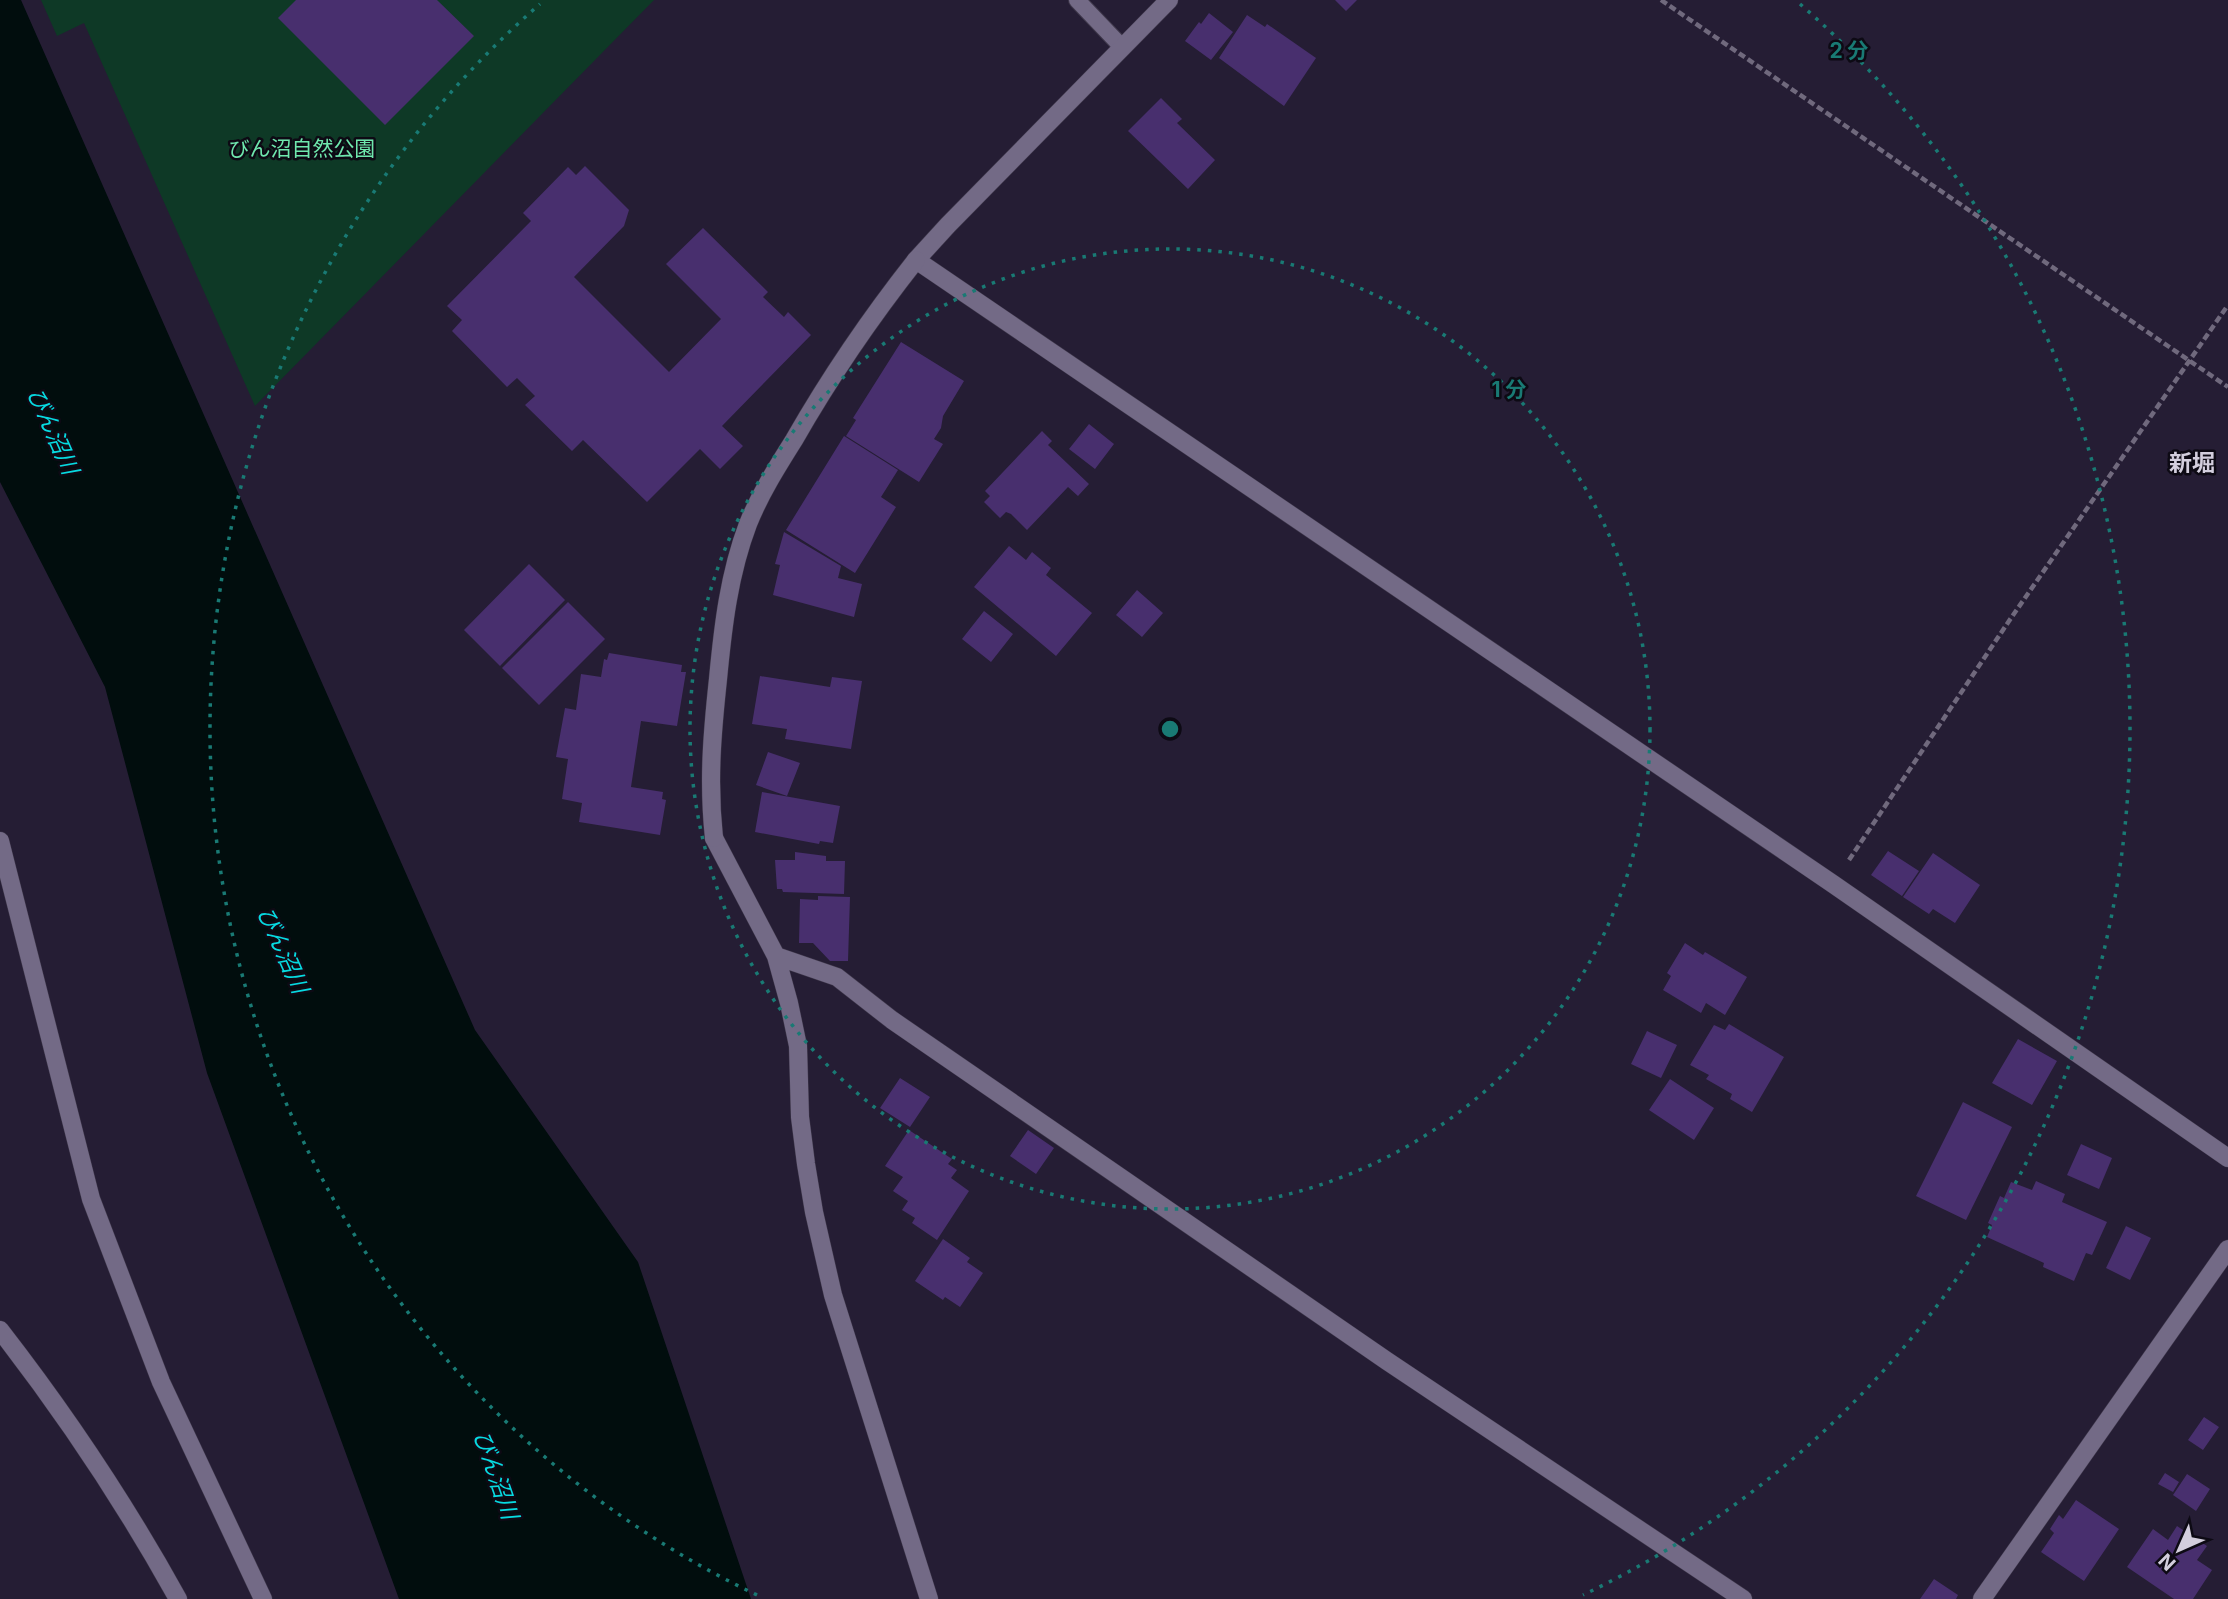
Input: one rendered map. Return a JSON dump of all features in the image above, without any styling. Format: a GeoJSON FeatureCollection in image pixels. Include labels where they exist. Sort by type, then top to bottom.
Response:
{"type":"FeatureCollection","features":[{"type":"Feature","properties":{"kind":"street"},"geometry":{"type":"LineString","coordinates":[[929,1599],[833,1295],[806,1164],[800,1117],[797,1046],[776,956],[714,838],[710,758],[730,582],[760,496],[806,419],[871,320],[916,261],[956,217],[1170,0]]}},
{"type":"Feature","properties":{"kind":"street"},"geometry":{"type":"LineString","coordinates":[[916,261],[1833,884],[2228,1158]]}},
{"type":"Feature","properties":{"kind":"street"},"geometry":{"type":"LineString","coordinates":[[0,841],[91,1199],[161,1382],[263,1599]]}},
{"type":"Feature","properties":{"kind":"street"},"geometry":{"type":"LineString","coordinates":[[776,956],[837,977],[892,1020],[1387,1361],[1743,1599]]}},
{"type":"Feature","properties":{"kind":"street"},"geometry":{"type":"LineString","coordinates":[[1982,1599],[2228,1249]]}},
{"type":"Feature","properties":{"kind":"street"},"geometry":{"type":"LineString","coordinates":[[0,1329],[66,1420],[147,1543],[178,1599]]}},
{"type":"Feature","properties":{"kind":"lane"},"geometry":{"type":"LineString","coordinates":[[1076,0],[1122,47]]}},
{"type":"Feature","properties":{"kind":"path"},"geometry":{"type":"LineString","coordinates":[[1661,0],[2228,387]]}},
{"type":"Feature","properties":{"kind":"path"},"geometry":{"type":"LineString","coordinates":[[1833,884],[2009,621],[2228,305]]}},
{"type":"Feature","properties":{"kind":"green space","name":"びん沼自然公園"},"geometry":{"type":"Polygon","coordinates":[[[41,0],[654,0],[255,406],[84,23],[57,36],[41,0]]]}},
{"type":"Feature","properties":{"kind":"water","name":"びん沼川"},"geometry":{"type":"Polygon","coordinates":[[[0,0],[21,0],[475,1030],[638,1262],[751,1599],[399,1599],[207,1073],[105,687],[0,482],[0,0]]]}},
{"type":"Feature","properties":{"kind":"building"},"geometry":{"type":"Polygon","coordinates":[[[296,0],[437,0],[474,36],[385,125],[278,18],[296,0]]]}},
{"type":"Feature","properties":{"kind":"building"},"geometry":{"type":"Polygon","coordinates":[[[1335,0],[1357,0],[1346,11],[1335,0]]]}},
{"type":"Feature","properties":{"kind":"building"},"geometry":{"type":"Polygon","coordinates":[[[1209,13],[1233,32],[1211,60],[1185,41],[1209,13]]]}},
{"type":"Feature","properties":{"kind":"building"},"geometry":{"type":"Polygon","coordinates":[[[1247,15],[1265,27],[1267,24],[1316,58],[1284,106],[1219,58],[1247,15]]]}},
{"type":"Feature","properties":{"kind":"building"},"geometry":{"type":"Polygon","coordinates":[[[1161,98],[1182,119],[1177,123],[1215,160],[1188,189],[1128,131],[1161,98]]]}},
{"type":"Feature","properties":{"kind":"building"},"geometry":{"type":"Polygon","coordinates":[[[585,166],[629,210],[624,226],[574,277],[669,372],[721,319],[666,264],[703,228],[768,292],[763,297],[784,317],[788,312],[811,335],[722,426],[743,446],[720,469],[700,449],[647,502],[583,440],[572,451],[525,405],[535,396],[517,378],[507,387],[452,331],[462,320],[447,306],[531,221],[523,213],[568,167],[576,175],[585,166]]]}},
{"type":"Feature","properties":{"kind":"building"},"geometry":{"type":"Polygon","coordinates":[[[901,342],[964,381],[943,416],[941,428],[934,439],[943,444],[919,482],[846,436],[856,420],[853,418],[901,342]]]}},
{"type":"Feature","properties":{"kind":"building"},"geometry":{"type":"Polygon","coordinates":[[[1089,424],[1114,444],[1095,469],[1069,449],[1089,424]]]}},
{"type":"Feature","properties":{"kind":"building"},"geometry":{"type":"Polygon","coordinates":[[[1042,431],[1052,441],[1048,445],[1089,484],[1078,496],[1068,487],[1027,530],[1011,514],[1006,512],[1000,518],[984,502],[990,496],[985,491],[1042,431]]]}},
{"type":"Feature","properties":{"kind":"building"},"geometry":{"type":"Polygon","coordinates":[[[844,436],[898,470],[881,497],[896,507],[855,573],[786,530],[844,436]]]}},
{"type":"Feature","properties":{"kind":"building"},"geometry":{"type":"Polygon","coordinates":[[[784,532],[841,566],[838,578],[862,584],[854,617],[773,595],[780,565],[775,564],[784,532]]]}},
{"type":"Feature","properties":{"kind":"building"},"geometry":{"type":"Polygon","coordinates":[[[1009,546],[1026,560],[1032,552],[1051,568],[1046,575],[1092,613],[1056,656],[974,587],[1009,546]]]}},
{"type":"Feature","properties":{"kind":"building"},"geometry":{"type":"Polygon","coordinates":[[[529,564],[565,600],[500,666],[464,630],[529,564]]]}},
{"type":"Feature","properties":{"kind":"building"},"geometry":{"type":"Polygon","coordinates":[[[1137,590],[1163,613],[1142,637],[1116,615],[1137,590]]]}},
{"type":"Feature","properties":{"kind":"building"},"geometry":{"type":"Polygon","coordinates":[[[568,602],[605,639],[539,705],[502,668],[568,602]]]}},
{"type":"Feature","properties":{"kind":"building"},"geometry":{"type":"Polygon","coordinates":[[[984,611],[1013,634],[991,662],[962,639],[984,611]]]}},
{"type":"Feature","properties":{"kind":"building"},"geometry":{"type":"Polygon","coordinates":[[[609,653],[682,665],[681,672],[686,672],[677,726],[641,721],[631,787],[663,792],[662,799],[666,800],[660,835],[579,822],[582,803],[562,799],[568,759],[556,757],[565,708],[576,710],[581,674],[601,677],[604,659],[607,660],[609,653]]]}},
{"type":"Feature","properties":{"kind":"building"},"geometry":{"type":"Polygon","coordinates":[[[760,676],[830,687],[832,677],[862,681],[851,749],[785,739],[787,729],[752,724],[760,676]]]}},
{"type":"Feature","properties":{"kind":"building"},"geometry":{"type":"Polygon","coordinates":[[[768,752],[800,763],[787,796],[756,785],[768,752]]]}},
{"type":"Feature","properties":{"kind":"building"},"geometry":{"type":"Polygon","coordinates":[[[762,792],[840,806],[833,843],[820,841],[819,844],[755,832],[762,792]]]}},
{"type":"Feature","properties":{"kind":"building"},"geometry":{"type":"Polygon","coordinates":[[[1888,851],[1919,871],[1902,896],[1871,875],[1888,851]]]}},
{"type":"Feature","properties":{"kind":"building"},"geometry":{"type":"Polygon","coordinates":[[[795,852],[826,856],[826,861],[845,861],[844,894],[783,892],[782,889],[777,889],[775,860],[795,860],[795,852]]]}},
{"type":"Feature","properties":{"kind":"building"},"geometry":{"type":"Polygon","coordinates":[[[1933,853],[1980,885],[1955,923],[1933,909],[1929,914],[1903,897],[1933,853]]]}},
{"type":"Feature","properties":{"kind":"building"},"geometry":{"type":"Polygon","coordinates":[[[818,896],[850,897],[848,961],[830,961],[813,943],[799,943],[800,899],[818,900],[818,896]]]}},
{"type":"Feature","properties":{"kind":"building"},"geometry":{"type":"Polygon","coordinates":[[[1685,943],[1747,977],[1725,1015],[1706,1003],[1701,1013],[1663,990],[1671,976],[1667,973],[1685,943]]]}},
{"type":"Feature","properties":{"kind":"building"},"geometry":{"type":"Polygon","coordinates":[[[1729,1024],[1784,1057],[1752,1112],[1730,1099],[1732,1094],[1706,1079],[1709,1075],[1690,1065],[1714,1025],[1725,1030],[1729,1024]]]}},
{"type":"Feature","properties":{"kind":"building"},"geometry":{"type":"Polygon","coordinates":[[[1647,1031],[1677,1045],[1661,1078],[1631,1064],[1647,1031]]]}},
{"type":"Feature","properties":{"kind":"building"},"geometry":{"type":"Polygon","coordinates":[[[2018,1039],[2057,1061],[2032,1105],[1992,1083],[2018,1039]]]}},
{"type":"Feature","properties":{"kind":"building"},"geometry":{"type":"Polygon","coordinates":[[[900,1078],[930,1097],[910,1127],[880,1108],[900,1078]]]}},
{"type":"Feature","properties":{"kind":"building"},"geometry":{"type":"Polygon","coordinates":[[[1670,1079],[1714,1108],[1694,1140],[1649,1110],[1670,1079]]]}},
{"type":"Feature","properties":{"kind":"building"},"geometry":{"type":"Polygon","coordinates":[[[1963,1102],[2012,1127],[1966,1220],[1916,1196],[1963,1102]]]}},
{"type":"Feature","properties":{"kind":"building"},"geometry":{"type":"Polygon","coordinates":[[[909,1130],[952,1159],[948,1164],[957,1170],[951,1178],[969,1191],[937,1240],[912,1223],[915,1218],[902,1210],[908,1201],[893,1191],[903,1177],[885,1166],[909,1130]]]}},
{"type":"Feature","properties":{"kind":"building"},"geometry":{"type":"Polygon","coordinates":[[[1028,1130],[1054,1148],[1036,1174],[1010,1156],[1028,1130]]]}},
{"type":"Feature","properties":{"kind":"building"},"geometry":{"type":"Polygon","coordinates":[[[2081,1144],[2112,1158],[2099,1189],[2067,1175],[2081,1144]]]}},
{"type":"Feature","properties":{"kind":"building"},"geometry":{"type":"Polygon","coordinates":[[[2036,1181],[2065,1194],[2062,1202],[2107,1222],[2092,1255],[2086,1253],[2074,1281],[2043,1267],[2044,1263],[1987,1237],[1992,1225],[1988,1223],[2000,1196],[2004,1198],[2011,1182],[2032,1190],[2036,1181]]]}},
{"type":"Feature","properties":{"kind":"building"},"geometry":{"type":"Polygon","coordinates":[[[2126,1226],[2151,1238],[2130,1280],[2106,1268],[2126,1226]]]}},
{"type":"Feature","properties":{"kind":"building"},"geometry":{"type":"Polygon","coordinates":[[[943,1239],[970,1258],[967,1262],[983,1273],[960,1307],[945,1297],[943,1300],[915,1281],[943,1239]]]}},
{"type":"Feature","properties":{"kind":"building"},"geometry":{"type":"Polygon","coordinates":[[[2204,1417],[2219,1427],[2203,1450],[2188,1440],[2204,1417]]]}},
{"type":"Feature","properties":{"kind":"building"},"geometry":{"type":"Polygon","coordinates":[[[2165,1473],[2179,1482],[2173,1492],[2158,1484],[2165,1473]]]}},
{"type":"Feature","properties":{"kind":"building"},"geometry":{"type":"Polygon","coordinates":[[[2187,1474],[2210,1489],[2196,1511],[2173,1495],[2187,1474]]]}},
{"type":"Feature","properties":{"kind":"building"},"geometry":{"type":"Polygon","coordinates":[[[2076,1500],[2119,1529],[2084,1581],[2041,1552],[2054,1533],[2050,1529],[2059,1515],[2063,1519],[2076,1500]]]}},
{"type":"Feature","properties":{"kind":"building"},"geometry":{"type":"Polygon","coordinates":[[[2177,1526],[2207,1546],[2197,1560],[2212,1570],[2193,1599],[2174,1599],[2127,1567],[2153,1529],[2168,1540],[2177,1526]]]}},
{"type":"Feature","properties":{"kind":"building"},"geometry":{"type":"Polygon","coordinates":[[[1934,1579],[1958,1595],[1956,1599],[1920,1599],[1934,1579]]]}},
{"type":"Feature","properties":{"kind":"district","name":"新堀"},"geometry":{"type":"Point","coordinates":[2192,463]}}]}
